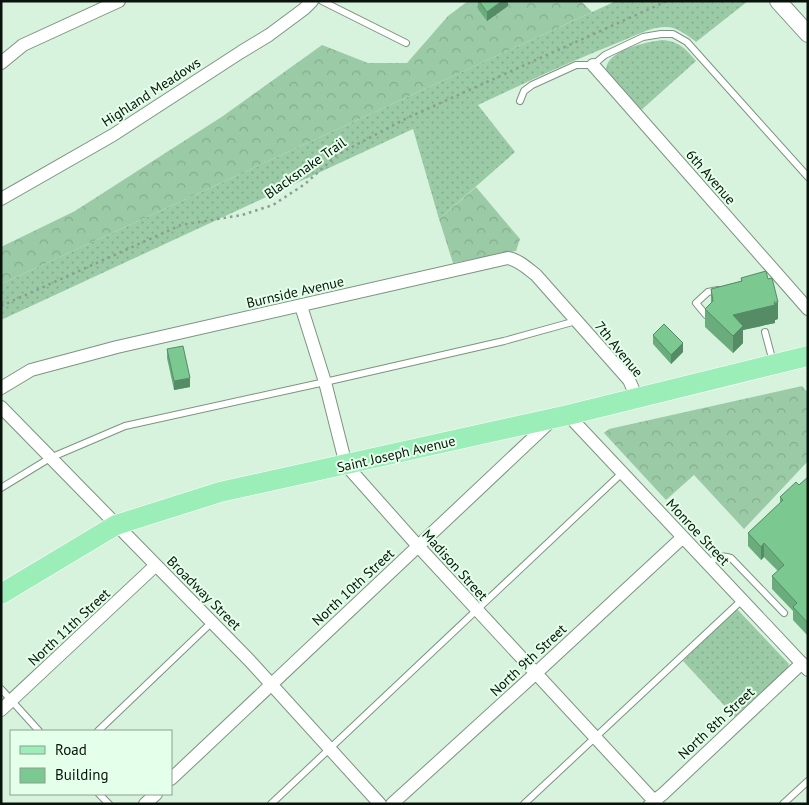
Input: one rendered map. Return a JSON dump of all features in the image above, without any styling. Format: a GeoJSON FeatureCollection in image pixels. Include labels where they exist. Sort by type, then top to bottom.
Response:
{"type":"FeatureCollection","features":[{"type":"Feature","properties":{"kind":"main road","name":"Saint Joseph Avenue"},"geometry":{"type":"LineString","coordinates":[[1,594],[116,525],[220,492],[562,416],[773,364],[806,359]]}},
{"type":"Feature","properties":{"kind":"street"},"geometry":{"type":"LineString","coordinates":[[1,62],[23,46],[119,1]]}},
{"type":"Feature","properties":{"kind":"street","name":"Highland Meadows"},"geometry":{"type":"LineString","coordinates":[[1,199],[114,135],[269,35],[312,1]]}},
{"type":"Feature","properties":{"kind":"street"},"geometry":{"type":"LineString","coordinates":[[778,1],[808,34]]}},
{"type":"Feature","properties":{"kind":"street","name":"6th Avenue"},"geometry":{"type":"LineString","coordinates":[[592,64],[770,272],[808,309]]}},
{"type":"Feature","properties":{"kind":"street","name":"Burnside Avenue"},"geometry":{"type":"LineString","coordinates":[[1,388],[31,370],[117,347],[508,258],[521,263],[536,275],[576,321]]}},
{"type":"Feature","properties":{"kind":"street","name":"Madison Street"},"geometry":{"type":"LineString","coordinates":[[301,306],[325,382],[346,465],[654,803]]}},
{"type":"Feature","properties":{"kind":"street","name":"7th Avenue"},"geometry":{"type":"LineString","coordinates":[[576,321],[629,380],[637,398]]}},
{"type":"Feature","properties":{"kind":"street","name":"Broadway Street"},"geometry":{"type":"LineString","coordinates":[[1,407],[272,684],[380,804]]}},
{"type":"Feature","properties":{"kind":"street","name":"Monroe Street"},"geometry":{"type":"LineString","coordinates":[[562,416],[622,473],[805,667]]}},
{"type":"Feature","properties":{"kind":"street","name":"North 10th Street"},"geometry":{"type":"LineString","coordinates":[[172,778],[418,546],[562,416]]}},
{"type":"Feature","properties":{"kind":"street","name":"North 9th Street"},"geometry":{"type":"LineString","coordinates":[[392,804],[536,674],[683,537]]}},
{"type":"Feature","properties":{"kind":"street","name":"North 11th Street"},"geometry":{"type":"LineString","coordinates":[[1,710],[156,565]]}},
{"type":"Feature","properties":{"kind":"street","name":"North 8th Street"},"geometry":{"type":"LineString","coordinates":[[654,803],[805,667]]}},
{"type":"Feature","properties":{"kind":"street"},"geometry":{"type":"LineString","coordinates":[[145,804],[155,795]]}},
{"type":"Feature","properties":{"kind":"lane"},"geometry":{"type":"LineString","coordinates":[[322,1],[406,43]]}},
{"type":"Feature","properties":{"kind":"lane"},"geometry":{"type":"LineString","coordinates":[[520,101],[524,92],[532,85],[576,64],[592,64],[605,55],[643,37],[673,34],[687,42],[808,177]]}},
{"type":"Feature","properties":{"kind":"lane"},"geometry":{"type":"LineString","coordinates":[[706,315],[696,303],[708,292],[725,288]]}},
{"type":"Feature","properties":{"kind":"lane"},"geometry":{"type":"LineString","coordinates":[[1,488],[50,458],[125,426],[504,341],[576,321]]}},
{"type":"Feature","properties":{"kind":"lane"},"geometry":{"type":"LineString","coordinates":[[765,332],[773,364]]}},
{"type":"Feature","properties":{"kind":"lane"},"geometry":{"type":"LineString","coordinates":[[271,804],[622,473]]}},
{"type":"Feature","properties":{"kind":"lane"},"geometry":{"type":"LineString","coordinates":[[708,564],[724,555],[731,558],[784,613]]}},
{"type":"Feature","properties":{"kind":"lane"},"geometry":{"type":"LineString","coordinates":[[524,804],[742,600]]}},
{"type":"Feature","properties":{"kind":"lane"},"geometry":{"type":"LineString","coordinates":[[99,730],[212,622]]}},
{"type":"Feature","properties":{"kind":"lane"},"geometry":{"type":"LineString","coordinates":[[1,689],[38,730]]}},
{"type":"Feature","properties":{"kind":"lane"},"geometry":{"type":"LineString","coordinates":[[783,804],[808,781]]}},
{"type":"Feature","properties":{"kind":"lane"},"geometry":{"type":"LineString","coordinates":[[100,795],[109,804]]}},
{"type":"Feature","properties":{"kind":"path","name":"Blacksnake Trail"},"geometry":{"type":"LineString","coordinates":[[1,306],[181,225],[242,215],[273,205],[305,184],[337,155],[407,118],[667,1]]}},
{"type":"Feature","properties":{"kind":"green space"},"geometry":{"type":"Polygon","coordinates":[[[468,1],[581,1],[592,12],[1,284],[1,247],[75,211],[223,116],[322,45],[368,63],[407,63],[448,16],[468,1]]]}},
{"type":"Feature","properties":{"kind":"green space"},"geometry":{"type":"Polygon","coordinates":[[[616,1],[748,1],[696,42],[674,28],[661,27],[649,30],[567,64],[478,105],[515,152],[439,219],[413,129],[1,320],[1,284],[616,1]]]}},
{"type":"Feature","properties":{"kind":"green space"},"geometry":{"type":"Polygon","coordinates":[[[662,40],[682,46],[696,61],[638,113],[610,81],[606,68],[609,61],[624,50],[662,40]]]}},
{"type":"Feature","properties":{"kind":"green space"},"geometry":{"type":"Polygon","coordinates":[[[476,187],[520,239],[516,251],[453,263],[439,219],[476,187]]]}},
{"type":"Feature","properties":{"kind":"green space"},"geometry":{"type":"Polygon","coordinates":[[[802,386],[808,393],[808,461],[744,529],[694,475],[666,500],[604,433],[609,429],[802,386]]]}},
{"type":"Feature","properties":{"kind":"green space"},"geometry":{"type":"Polygon","coordinates":[[[737,609],[789,664],[787,669],[735,717],[683,661],[737,609]]]}},
{"type":"Feature","properties":{"kind":"building"},"geometry":{"type":"Polygon","coordinates":[[[479,1],[502,1],[487,12],[479,1]]]}},
{"type":"Feature","properties":{"kind":"building"},"geometry":{"type":"Polygon","coordinates":[[[766,271],[768,279],[772,278],[778,302],[774,302],[775,305],[733,315],[743,326],[733,336],[705,309],[713,301],[711,289],[742,281],[741,278],[766,271]]]}},
{"type":"Feature","properties":{"kind":"building"},"geometry":{"type":"Polygon","coordinates":[[[664,324],[683,343],[671,355],[653,335],[664,324]]]}},
{"type":"Feature","properties":{"kind":"building"},"geometry":{"type":"Polygon","coordinates":[[[183,346],[190,378],[174,381],[167,349],[183,346]]]}},
{"type":"Feature","properties":{"kind":"building"},"geometry":{"type":"Polygon","coordinates":[[[808,477],[808,623],[793,607],[797,603],[772,576],[784,565],[764,543],[761,547],[748,533],[783,500],[780,497],[796,482],[799,485],[808,477]]]}}]}
